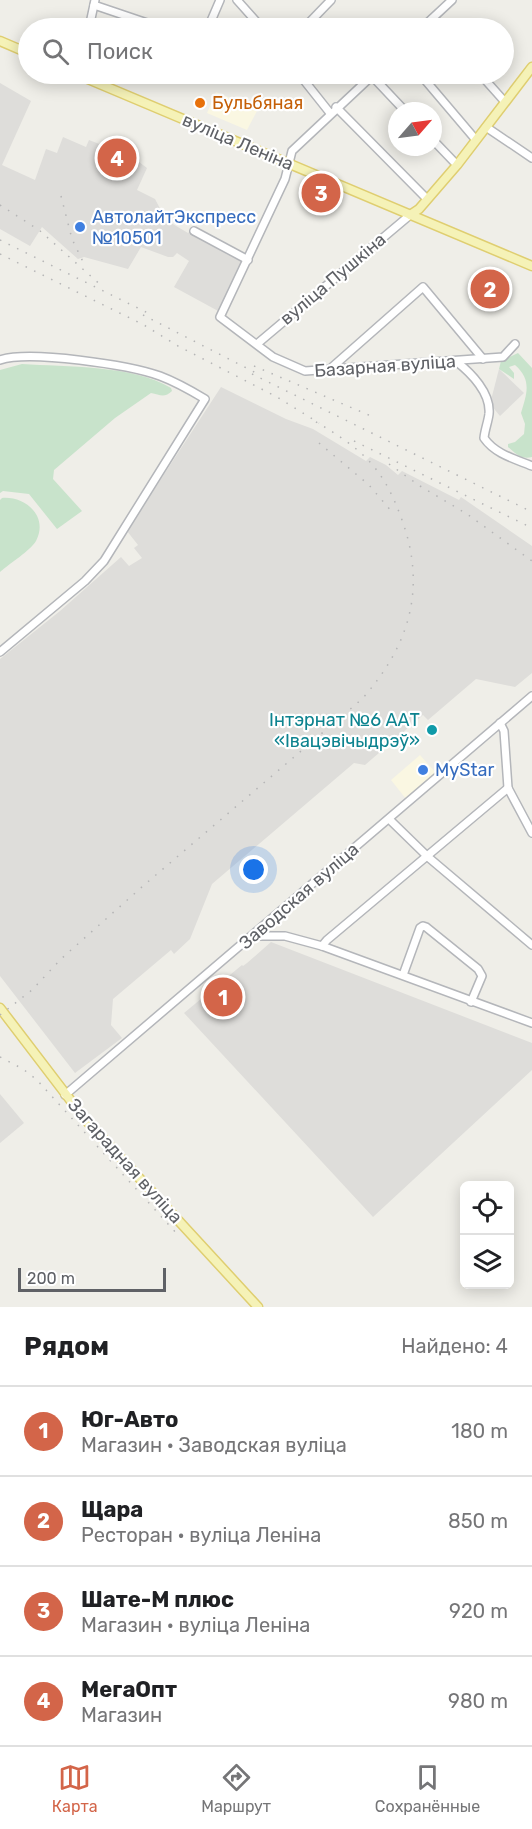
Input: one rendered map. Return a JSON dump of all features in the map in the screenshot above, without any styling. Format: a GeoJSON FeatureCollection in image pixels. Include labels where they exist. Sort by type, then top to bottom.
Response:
{"type":"FeatureCollection","features":[{"type":"Feature","properties":{"kind":"main road"},"geometry":{"type":"LineString","coordinates":[[0,41],[18,49]]}},
{"type":"Feature","properties":{"kind":"main road"},"geometry":{"type":"LineString","coordinates":[[410,215],[427,200],[456,165],[532,67]]}},
{"type":"Feature","properties":{"kind":"main road","name":"вуліца Леніна"},"geometry":{"type":"LineString","coordinates":[[100,84],[532,266]]}},
{"type":"Feature","properties":{"kind":"main road","name":"Загарадная вуліца"},"geometry":{"type":"LineString","coordinates":[[0,1008],[84,1118],[258,1307]]}},
{"type":"Feature","properties":{"kind":"street"},"geometry":{"type":"LineString","coordinates":[[212,18],[220,0]]}},
{"type":"Feature","properties":{"kind":"street"},"geometry":{"type":"LineString","coordinates":[[237,0],[253,18]]}},
{"type":"Feature","properties":{"kind":"street"},"geometry":{"type":"LineString","coordinates":[[313,18],[332,0]]}},
{"type":"Feature","properties":{"kind":"street"},"geometry":{"type":"LineString","coordinates":[[433,18],[452,0]]}},
{"type":"Feature","properties":{"kind":"street"},"geometry":{"type":"LineString","coordinates":[[91,18],[95,2],[136,18]]}},
{"type":"Feature","properties":{"kind":"street"},"geometry":{"type":"LineString","coordinates":[[307,84],[330,113]]}},
{"type":"Feature","properties":{"kind":"street"},"geometry":{"type":"LineString","coordinates":[[194,231],[248,260],[285,179],[292,151],[363,84]]}},
{"type":"Feature","properties":{"kind":"street"},"geometry":{"type":"LineString","coordinates":[[381,84],[397,102]]}},
{"type":"Feature","properties":{"kind":"street"},"geometry":{"type":"LineString","coordinates":[[428,84],[476,140]]}},
{"type":"Feature","properties":{"kind":"street"},"geometry":{"type":"LineString","coordinates":[[489,84],[506,102]]}},
{"type":"Feature","properties":{"kind":"street"},"geometry":{"type":"LineString","coordinates":[[336,107],[427,200]]}},
{"type":"Feature","properties":{"kind":"street"},"geometry":{"type":"LineString","coordinates":[[486,127],[532,158]]}},
{"type":"Feature","properties":{"kind":"street"},"geometry":{"type":"LineString","coordinates":[[442,150],[456,165]]}},
{"type":"Feature","properties":{"kind":"street","name":"вуліца Пушкіна"},"geometry":{"type":"LineString","coordinates":[[257,344],[410,215]]}},
{"type":"Feature","properties":{"kind":"street","name":"Базарная вуліца"},"geometry":{"type":"LineString","coordinates":[[248,260],[220,317],[273,357],[295,368],[305,371],[503,357],[515,344]]}},
{"type":"Feature","properties":{"kind":"street"},"geometry":{"type":"LineString","coordinates":[[330,369],[423,287],[483,359]]}},
{"type":"Feature","properties":{"kind":"street"},"geometry":{"type":"LineString","coordinates":[[0,360],[33,357],[123,367],[157,375],[183,385],[205,399],[104,561],[85,581],[0,652]]}},
{"type":"Feature","properties":{"kind":"street"},"geometry":{"type":"LineString","coordinates":[[457,362],[467,370],[485,396],[489,414],[484,438],[488,444],[494,450],[532,466]]}},
{"type":"Feature","properties":{"kind":"street","name":"Заводская вуліца"},"geometry":{"type":"LineString","coordinates":[[65,1095],[532,696]]}},
{"type":"Feature","properties":{"kind":"street"},"geometry":{"type":"LineString","coordinates":[[500,723],[504,731],[508,788],[532,833]]}},
{"type":"Feature","properties":{"kind":"street"},"geometry":{"type":"LineString","coordinates":[[322,946],[327,939],[508,788]]}},
{"type":"Feature","properties":{"kind":"street"},"geometry":{"type":"LineString","coordinates":[[389,819],[428,857],[532,945]]}},
{"type":"Feature","properties":{"kind":"street"},"geometry":{"type":"LineString","coordinates":[[267,923],[279,936]]}},
{"type":"Feature","properties":{"kind":"street"},"geometry":{"type":"LineString","coordinates":[[403,975],[420,928],[426,927],[478,969],[482,976],[471,1002]]}},
{"type":"Feature","properties":{"kind":"street"},"geometry":{"type":"LineString","coordinates":[[252,936],[279,936],[322,946],[532,1023]]}},
{"type":"Feature","properties":{"kind":"shaded area"},"geometry":{"type":"Polygon","coordinates":[[[0,83],[31,101],[2,165],[35,180],[46,149],[57,153],[63,137],[86,147],[89,140],[139,162],[147,168],[137,190],[155,199],[166,220],[188,233],[194,228],[246,256],[220,312],[174,287],[189,261],[177,253],[173,257],[168,257],[141,247],[128,269],[84,257],[78,259],[42,227],[30,246],[0,229],[0,83]]]}},
{"type":"Feature","properties":{"kind":"shaded area"},"geometry":{"type":"Polygon","coordinates":[[[216,92],[258,109],[247,130],[207,113],[216,92]]]}},
{"type":"Feature","properties":{"kind":"shaded area"},"geometry":{"type":"Polygon","coordinates":[[[499,369],[524,393],[500,416],[490,404],[499,369]]]}},
{"type":"Feature","properties":{"kind":"shaded area"},"geometry":{"type":"Polygon","coordinates":[[[221,387],[286,419],[313,429],[366,461],[370,457],[386,465],[398,475],[402,471],[459,500],[461,497],[532,546],[532,673],[515,687],[476,679],[428,720],[423,715],[365,765],[354,763],[212,884],[190,939],[174,954],[171,950],[113,999],[111,1025],[122,1038],[75,1073],[0,976],[0,659],[60,611],[121,557],[129,566],[142,558],[134,548],[138,545],[127,531],[221,387]]]}},
{"type":"Feature","properties":{"kind":"shaded area"},"geometry":{"type":"Polygon","coordinates":[[[420,755],[437,774],[406,799],[391,780],[420,755]]]}},
{"type":"Feature","properties":{"kind":"shaded area"},"geometry":{"type":"Polygon","coordinates":[[[271,942],[532,1043],[532,1070],[373,1217],[184,1013],[271,942]]]}},
{"type":"Feature","properties":{"kind":"shaded area"},"geometry":{"type":"Polygon","coordinates":[[[0,1094],[24,1123],[0,1143],[0,1094]]]}},
{"type":"Feature","properties":{"kind":"green space"},"geometry":{"type":"Polygon","coordinates":[[[518,353],[532,368],[532,457],[528,458],[519,456],[508,447],[508,444],[515,442],[524,434],[525,424],[521,413],[526,382],[515,365],[509,367],[514,373],[514,379],[499,369],[501,361],[518,353]]]}},
{"type":"Feature","properties":{"kind":"green space"},"geometry":{"type":"Polygon","coordinates":[[[22,364],[119,371],[156,380],[171,388],[172,391],[165,395],[151,393],[115,418],[54,470],[53,479],[82,511],[57,529],[29,494],[3,491],[0,493],[0,370],[22,364]]]}},
{"type":"Feature","properties":{"kind":"green space"},"geometry":{"type":"Polygon","coordinates":[[[2,498],[19,500],[32,509],[37,516],[39,532],[33,545],[0,572],[0,500],[2,498]]]}},
{"type":"Feature","properties":{"kind":"railway"},"geometry":{"type":"LineString","coordinates":[[61,196],[72,239],[85,266]]}},
{"type":"Feature","properties":{"kind":"railway"},"geometry":{"type":"LineString","coordinates":[[0,205],[39,230],[103,287]]}},
{"type":"Feature","properties":{"kind":"railway"},"geometry":{"type":"LineString","coordinates":[[0,240],[152,315]]}},
{"type":"Feature","properties":{"kind":"railway"},"geometry":{"type":"LineString","coordinates":[[0,254],[144,325],[178,346],[277,397],[319,423]]}},
{"type":"Feature","properties":{"kind":"railway"},"geometry":{"type":"LineString","coordinates":[[143,315],[260,375]]}},
{"type":"Feature","properties":{"kind":"railway"},"geometry":{"type":"LineString","coordinates":[[254,366],[371,416]]}},
{"type":"Feature","properties":{"kind":"railway"},"geometry":{"type":"LineString","coordinates":[[252,374],[532,512]]}},
{"type":"Feature","properties":{"kind":"railway"},"geometry":{"type":"LineString","coordinates":[[0,1015],[32,990],[61,959],[143,886],[362,699],[392,658],[409,616],[413,593],[413,570],[402,520],[380,474],[369,461],[350,444],[313,420]]}},
{"type":"Feature","properties":{"kind":"railway"},"geometry":{"type":"LineString","coordinates":[[354,441],[532,528]]}},
{"type":"Feature","properties":{"kind":"railway"},"geometry":{"type":"LineString","coordinates":[[319,443],[369,485],[392,512]]}},
{"type":"Feature","properties":{"kind":"railway"},"geometry":{"type":"LineString","coordinates":[[389,464],[467,514],[532,561]]}},
{"type":"Feature","properties":{"kind":"railway"},"geometry":{"type":"LineString","coordinates":[[0,1057],[23,1069],[37,1080],[178,1235]]}},
{"type":"Feature","properties":{"kind":"place","name":"Бульбяная"},"geometry":{"type":"Point","coordinates":[200,103]}},
{"type":"Feature","properties":{"kind":"place","name":"МегаОпт"},"geometry":{"type":"Point","coordinates":[117,158]}},
{"type":"Feature","properties":{"kind":"place","name":"Шате-М плюс"},"geometry":{"type":"Point","coordinates":[321,193]}},
{"type":"Feature","properties":{"kind":"place","name":"АвтолайтЭкспресс №10501"},"geometry":{"type":"Point","coordinates":[80,227]}},
{"type":"Feature","properties":{"kind":"place","name":"Щара"},"geometry":{"type":"Point","coordinates":[490,289]}},
{"type":"Feature","properties":{"kind":"place","name":"Інтэрнат №6 ААТ «Івацэвічыдрэў»"},"geometry":{"type":"Point","coordinates":[432,730]}},
{"type":"Feature","properties":{"kind":"place","name":"MyStar"},"geometry":{"type":"Point","coordinates":[423,770]}},
{"type":"Feature","properties":{"kind":"place","name":"Юг-Авто"},"geometry":{"type":"Point","coordinates":[223,997]}}]}
